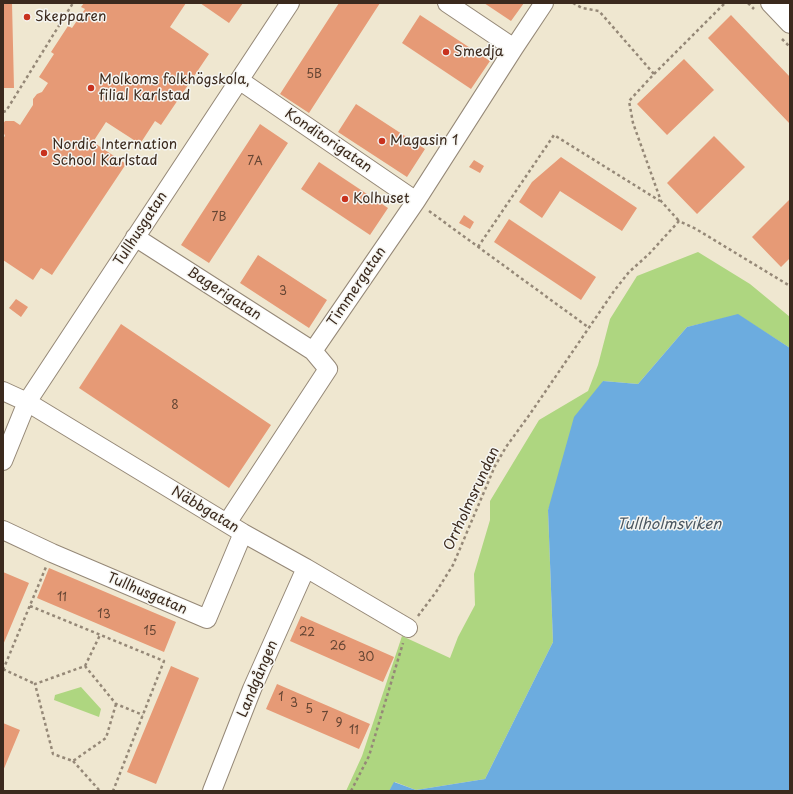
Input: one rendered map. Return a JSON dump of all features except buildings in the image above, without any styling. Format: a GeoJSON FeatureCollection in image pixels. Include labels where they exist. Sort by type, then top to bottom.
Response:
{"type":"FeatureCollection","features":[{"type":"Feature","properties":{"kind":"street","name":"Tullhusgatan"},"geometry":{"type":"LineString","coordinates":[[3,461],[27,402],[290,3]]}},
{"type":"Feature","properties":{"kind":"street"},"geometry":{"type":"LineString","coordinates":[[447,3],[514,48]]}},
{"type":"Feature","properties":{"kind":"street","name":"Timmergatan"},"geometry":{"type":"LineString","coordinates":[[313,351],[416,201],[544,3]]}},
{"type":"Feature","properties":{"kind":"street"},"geometry":{"type":"LineString","coordinates":[[770,3],[790,24]]}},
{"type":"Feature","properties":{"kind":"street","name":"Konditorigatan"},"geometry":{"type":"LineString","coordinates":[[239,80],[416,201]]}},
{"type":"Feature","properties":{"kind":"street","name":"Bagerigatan"},"geometry":{"type":"LineString","coordinates":[[135,237],[313,351]]}},
{"type":"Feature","properties":{"kind":"street"},"geometry":{"type":"LineString","coordinates":[[227,524],[328,369],[313,351]]}},
{"type":"Feature","properties":{"kind":"street","name":"Näbbgatan"},"geometry":{"type":"LineString","coordinates":[[3,391],[27,402],[227,524],[306,568],[408,628]]}},
{"type":"Feature","properties":{"kind":"street","name":"Tullhusgatan"},"geometry":{"type":"LineString","coordinates":[[3,530],[52,553],[207,619],[243,533]]}},
{"type":"Feature","properties":{"kind":"street","name":"Landgången"},"geometry":{"type":"LineString","coordinates":[[212,791],[252,689],[306,568]]}},
{"type":"Feature","properties":{"kind":"path"},"geometry":{"type":"LineString","coordinates":[[3,112],[6,111],[73,3]]}},
{"type":"Feature","properties":{"kind":"path"},"geometry":{"type":"LineString","coordinates":[[573,3],[582,8],[599,12],[654,74]]}},
{"type":"Feature","properties":{"kind":"path"},"geometry":{"type":"LineString","coordinates":[[661,201],[633,123],[629,101],[725,3]]}},
{"type":"Feature","properties":{"kind":"path"},"geometry":{"type":"LineString","coordinates":[[478,247],[554,135],[661,201],[679,221],[696,229],[790,286]]}},
{"type":"Feature","properties":{"kind":"path"},"geometry":{"type":"LineString","coordinates":[[416,201],[588,327]]}},
{"type":"Feature","properties":{"kind":"path","name":"Orrholmsrundan"},"geometry":{"type":"LineString","coordinates":[[351,791],[369,756],[408,628],[422,612],[453,565],[495,466],[506,447],[614,291],[629,272],[649,254],[679,221]]}},
{"type":"Feature","properties":{"kind":"path"},"geometry":{"type":"LineString","coordinates":[[52,553],[3,670],[35,684],[85,666],[100,635]]}},
{"type":"Feature","properties":{"kind":"path"},"geometry":{"type":"LineString","coordinates":[[30,606],[164,661],[113,791]]}},
{"type":"Feature","properties":{"kind":"path"},"geometry":{"type":"LineString","coordinates":[[85,666],[116,704],[143,715]]}},
{"type":"Feature","properties":{"kind":"path"},"geometry":{"type":"LineString","coordinates":[[35,684],[53,754],[73,761],[100,791]]}},
{"type":"Feature","properties":{"kind":"path"},"geometry":{"type":"LineString","coordinates":[[73,761],[106,738],[116,704]]}},
{"type":"Feature","properties":{"kind":"green space"},"geometry":{"type":"Polygon","coordinates":[[[698,252],[750,284],[790,317],[790,348],[738,315],[687,327],[638,384],[603,381],[548,510],[553,642],[485,779],[416,790],[395,782],[389,791],[346,791],[362,756],[402,636],[450,658],[458,637],[475,605],[474,574],[490,520],[490,501],[539,420],[588,391],[598,365],[610,319],[637,276],[698,252]]]}},
{"type":"Feature","properties":{"kind":"green space"},"geometry":{"type":"Polygon","coordinates":[[[81,687],[101,709],[99,717],[54,700],[55,695],[81,687]]]}},
{"type":"Feature","properties":{"kind":"water","name":"Tullholmsviken"},"geometry":{"type":"Polygon","coordinates":[[[738,314],[790,348],[790,791],[389,791],[394,782],[416,790],[485,779],[553,642],[548,510],[574,417],[603,381],[638,384],[687,327],[738,314]]]}},
{"type":"Feature","properties":{"kind":"place","name":"Skepparen"},"geometry":{"type":"Point","coordinates":[27,17]}},
{"type":"Feature","properties":{"kind":"place","name":"Smedja"},"geometry":{"type":"Point","coordinates":[446,52]}},
{"type":"Feature","properties":{"kind":"place","name":"Molkoms folkhögskola, filial Karlstad"},"geometry":{"type":"Point","coordinates":[91,88]}},
{"type":"Feature","properties":{"kind":"place","name":"Magasin 1"},"geometry":{"type":"Point","coordinates":[382,141]}},
{"type":"Feature","properties":{"kind":"place","name":"Nordic Internation School Karlstad"},"geometry":{"type":"Point","coordinates":[44,153]}},
{"type":"Feature","properties":{"kind":"place","name":"Kolhuset"},"geometry":{"type":"Point","coordinates":[345,199]}}]}
